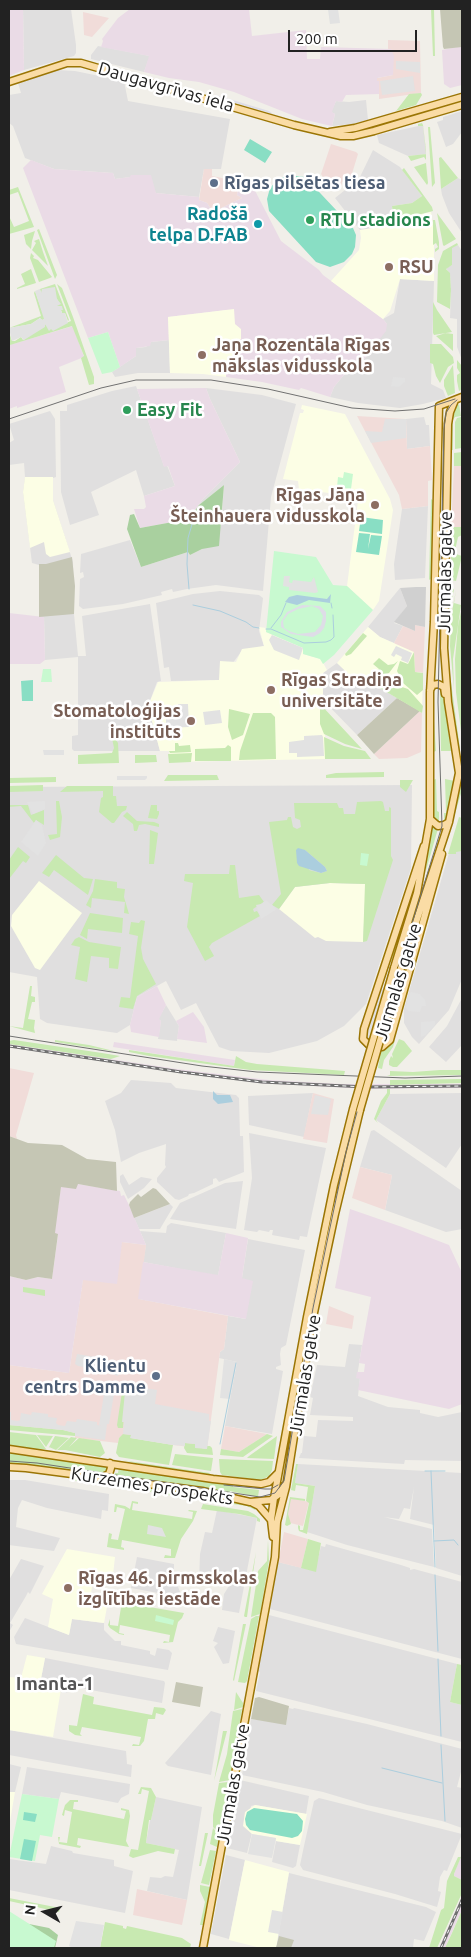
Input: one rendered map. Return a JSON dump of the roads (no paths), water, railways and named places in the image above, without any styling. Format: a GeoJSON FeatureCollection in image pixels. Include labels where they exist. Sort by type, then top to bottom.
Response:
{"type":"FeatureCollection","features":[{"type":"Feature","properties":{"kind":"main road","name":"Daugavgrīvas iela"},"geometry":{"type":"LineString","coordinates":[[9,82],[67,63],[81,63],[341,136],[353,136],[462,104]]}},
{"type":"Feature","properties":{"kind":"main road","name":"Daugavgrīvas iela"},"geometry":{"type":"LineString","coordinates":[[324,132],[355,128],[462,97]]}},
{"type":"Feature","properties":{"kind":"main road"},"geometry":{"type":"LineString","coordinates":[[455,400],[462,396]]}},
{"type":"Feature","properties":{"kind":"main road","name":"Jūrmalas gatve"},"geometry":{"type":"LineString","coordinates":[[274,1560],[271,1520],[274,1498],[321,1246],[356,1109],[398,968],[417,893],[429,832],[430,690],[434,622],[439,406],[455,400]]}},
{"type":"Feature","properties":{"kind":"main road","name":"Jūrmalas gatve"},"geometry":{"type":"LineString","coordinates":[[398,968],[449,822],[459,773],[448,702],[444,648],[448,424],[455,400]]}},
{"type":"Feature","properties":{"kind":"main road"},"geometry":{"type":"LineString","coordinates":[[430,690],[436,684],[442,685],[448,702]]}},
{"type":"Feature","properties":{"kind":"main road"},"geometry":{"type":"LineString","coordinates":[[430,820],[438,826],[444,826],[449,822]]}},
{"type":"Feature","properties":{"kind":"main road"},"geometry":{"type":"LineString","coordinates":[[429,832],[364,1029],[363,1039],[369,1045],[382,1047],[390,1040],[439,869],[444,844],[442,841]]}},
{"type":"Feature","properties":{"kind":"main road","name":"Jūrmalas gatve"},"geometry":{"type":"LineString","coordinates":[[203,1948],[277,1546],[277,1522],[285,1497],[312,1322],[356,1109]]}},
{"type":"Feature","properties":{"kind":"main road","name":"Kurzemes prospekts"},"geometry":{"type":"LineString","coordinates":[[9,1449],[213,1479],[262,1484],[269,1482],[279,1472]]}},
{"type":"Feature","properties":{"kind":"main road"},"geometry":{"type":"LineString","coordinates":[[100,1478],[111,1471],[110,1463]]}},
{"type":"Feature","properties":{"kind":"main road","name":"Kurzemes prospekts"},"geometry":{"type":"LineString","coordinates":[[9,1467],[202,1491],[250,1502],[265,1502],[274,1498]]}},
{"type":"Feature","properties":{"kind":"main road"},"geometry":{"type":"LineString","coordinates":[[274,1498],[282,1490],[286,1482]]}},
{"type":"Feature","properties":{"kind":"main road"},"geometry":{"type":"LineString","coordinates":[[250,1502],[259,1506],[271,1520]]}},
{"type":"Feature","properties":{"kind":"water"},"geometry":{"type":"Polygon","coordinates":[[[331,594],[330,603],[309,600],[297,605],[285,602],[289,597],[297,595],[327,599],[331,594]]]}},
{"type":"Feature","properties":{"kind":"water"},"geometry":{"type":"Polygon","coordinates":[[[298,848],[305,850],[325,867],[327,871],[321,873],[299,866],[296,850],[298,848]]]}},
{"type":"Feature","properties":{"kind":"water"},"geometry":{"type":"Polygon","coordinates":[[[213,1091],[217,1095],[230,1095],[233,1102],[218,1104],[213,1099],[213,1091]]]}},
{"type":"Feature","properties":{"kind":"waterway"},"geometry":{"type":"LineString","coordinates":[[189,589],[187,564],[188,538],[193,521]]}},
{"type":"Feature","properties":{"kind":"waterway"},"geometry":{"type":"LineString","coordinates":[[271,628],[281,615],[286,603]]}},
{"type":"Feature","properties":{"kind":"waterway"},"geometry":{"type":"LineString","coordinates":[[331,603],[332,608]]}},
{"type":"Feature","properties":{"kind":"waterway"},"geometry":{"type":"LineString","coordinates":[[193,605],[220,611],[259,628]]}},
{"type":"Feature","properties":{"kind":"waterway"},"geometry":{"type":"LineString","coordinates":[[266,629],[271,629],[304,643],[326,642],[334,637],[333,615]]}},
{"type":"Feature","properties":{"kind":"waterway"},"geometry":{"type":"LineString","coordinates":[[220,1444],[236,1363]]}},
{"type":"Feature","properties":{"kind":"waterway"},"geometry":{"type":"LineString","coordinates":[[425,1471],[445,1471]]}},
{"type":"Feature","properties":{"kind":"waterway"},"geometry":{"type":"LineString","coordinates":[[431,1471],[435,1567]]}},
{"type":"Feature","properties":{"kind":"waterway"},"geometry":{"type":"LineString","coordinates":[[434,1541],[454,1540],[458,1545]]}},
{"type":"Feature","properties":{"kind":"waterway"},"geometry":{"type":"LineString","coordinates":[[435,1575],[438,1651]]}},
{"type":"Feature","properties":{"kind":"waterway"},"geometry":{"type":"LineString","coordinates":[[438,1659],[441,1736]]}},
{"type":"Feature","properties":{"kind":"waterway"},"geometry":{"type":"LineString","coordinates":[[441,1745],[445,1821]]}},
{"type":"Feature","properties":{"kind":"waterway"},"geometry":{"type":"LineString","coordinates":[[382,1768],[442,1783]]}},
{"type":"Feature","properties":{"kind":"tram line"},"geometry":{"type":"LineString","coordinates":[[9,419],[101,388],[136,380],[211,380],[268,389],[352,408],[395,411],[424,409],[455,399]]}},
{"type":"Feature","properties":{"kind":"tram line"},"geometry":{"type":"LineString","coordinates":[[9,1461],[37,1463],[260,1497],[275,1493],[284,1481],[313,1308],[346,1152],[383,1018],[442,826],[438,702],[444,429],[446,413],[457,400]]}},
{"type":"Feature","properties":{"kind":"tram line"},"geometry":{"type":"LineString","coordinates":[[9,1036],[202,1066],[257,1072],[405,1078],[462,1076]]}},
{"type":"Feature","properties":{"kind":"tram line"},"geometry":{"type":"LineString","coordinates":[[224,1485],[265,1489],[271,1489],[278,1485]]}},
{"type":"Feature","properties":{"kind":"railway"},"geometry":{"type":"LineString","coordinates":[[9,1046],[181,1072],[262,1082],[366,1087],[462,1086]]}},
{"type":"Feature","properties":{"kind":"railway"},"geometry":{"type":"LineString","coordinates":[[441,1948],[462,1900]]}},
{"type":"Feature","properties":{"kind":"place","name":"Rīgas pilsētas tiesa"},"geometry":{"type":"Point","coordinates":[214,183]}},
{"type":"Feature","properties":{"kind":"place","name":"RTU stadions"},"geometry":{"type":"Point","coordinates":[310,220]}},
{"type":"Feature","properties":{"kind":"place","name":"Radošā telpa D.FAB"},"geometry":{"type":"Point","coordinates":[258,224]}},
{"type":"Feature","properties":{"kind":"place","name":"RSU"},"geometry":{"type":"Point","coordinates":[389,267]}},
{"type":"Feature","properties":{"kind":"place","name":"Jaņa Rozentāla Rīgas mākslas vidusskola"},"geometry":{"type":"Point","coordinates":[202,355]}},
{"type":"Feature","properties":{"kind":"place","name":"Easy Fit"},"geometry":{"type":"Point","coordinates":[127,410]}},
{"type":"Feature","properties":{"kind":"place","name":"Rīgas Jāņa Šteinhauera vidusskola"},"geometry":{"type":"Point","coordinates":[375,505]}},
{"type":"Feature","properties":{"kind":"place","name":"Rīgas Stradiņa universitāte"},"geometry":{"type":"Point","coordinates":[271,690]}},
{"type":"Feature","properties":{"kind":"place","name":"Stomatoloģijas institūts"},"geometry":{"type":"Point","coordinates":[191,721]}},
{"type":"Feature","properties":{"kind":"place","name":"Klientu centrs Damme"},"geometry":{"type":"Point","coordinates":[156,1376]}},
{"type":"Feature","properties":{"kind":"place","name":"Rīgas 46. pirmsskolas izglītības iestāde"},"geometry":{"type":"Point","coordinates":[68,1588]}},
{"type":"Feature","properties":{"kind":"district","name":"Imanta-1"},"geometry":{"type":"Point","coordinates":[55,1684]}}]}
